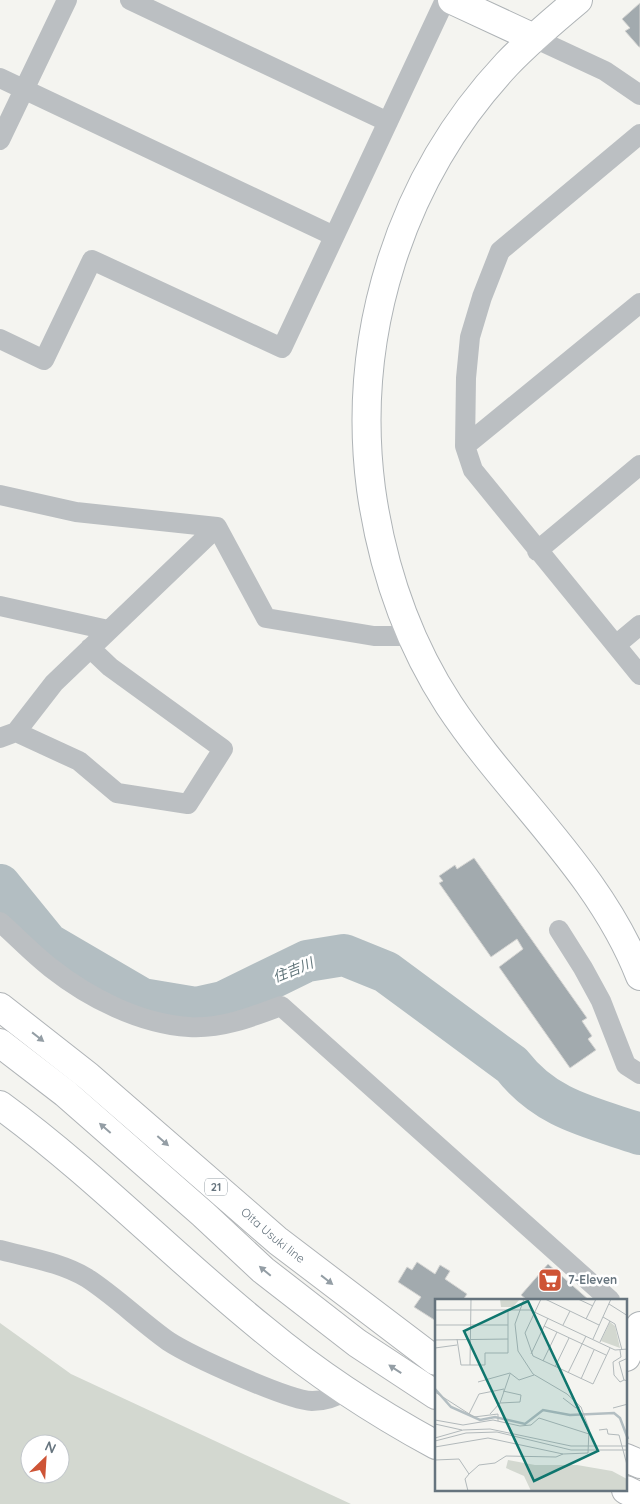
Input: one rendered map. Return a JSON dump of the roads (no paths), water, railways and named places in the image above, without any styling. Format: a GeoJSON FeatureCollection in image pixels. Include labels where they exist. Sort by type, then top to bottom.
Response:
{"type":"FeatureCollection","features":[{"type":"Feature","properties":{"kind":"street"},"geometry":{"type":"LineString","coordinates":[[0,140],[67,0]]}},
{"type":"Feature","properties":{"kind":"street"},"geometry":{"type":"LineString","coordinates":[[130,0],[388,122]]}},
{"type":"Feature","properties":{"kind":"street"},"geometry":{"type":"LineString","coordinates":[[0,340],[44,360],[92,260],[282,348],[445,0]]}},
{"type":"Feature","properties":{"kind":"street"},"geometry":{"type":"LineString","coordinates":[[452,0],[605,71],[640,95]]}},
{"type":"Feature","properties":{"kind":"street"},"geometry":{"type":"LineString","coordinates":[[578,0],[534,38],[487,88],[450,138],[432,168],[403,227],[391,258],[375,320],[366,410],[369,473],[385,564],[395,596],[411,636],[436,683],[473,739],[588,885],[624,942],[640,976]]}},
{"type":"Feature","properties":{"kind":"street"},"geometry":{"type":"LineString","coordinates":[[0,78],[334,236]]}},
{"type":"Feature","properties":{"kind":"street"},"geometry":{"type":"LineString","coordinates":[[640,134],[500,252],[482,297],[470,337],[466,378],[465,446],[473,470],[537,551],[640,675]]}},
{"type":"Feature","properties":{"kind":"street"},"geometry":{"type":"LineString","coordinates":[[465,446],[640,303]]}},
{"type":"Feature","properties":{"kind":"street"},"geometry":{"type":"LineString","coordinates":[[537,551],[640,465]]}},
{"type":"Feature","properties":{"kind":"street"},"geometry":{"type":"LineString","coordinates":[[0,495],[76,512],[217,527]]}},
{"type":"Feature","properties":{"kind":"street"},"geometry":{"type":"LineString","coordinates":[[217,527],[266,618],[374,636],[411,636]]}},
{"type":"Feature","properties":{"kind":"street"},"geometry":{"type":"LineString","coordinates":[[90,648],[110,667],[223,749],[188,804],[117,793],[79,761],[8,735],[54,683],[108,630],[217,527]]}},
{"type":"Feature","properties":{"kind":"street"},"geometry":{"type":"LineString","coordinates":[[0,606],[108,630]]}},
{"type":"Feature","properties":{"kind":"street"},"geometry":{"type":"LineString","coordinates":[[616,645],[640,625]]}},
{"type":"Feature","properties":{"kind":"street"},"geometry":{"type":"LineString","coordinates":[[0,922],[51,968],[94,997],[145,1019],[190,1027],[240,1021],[281,1006],[609,1299]]}},
{"type":"Feature","properties":{"kind":"street"},"geometry":{"type":"LineString","coordinates":[[559,930],[601,1001],[623,1060],[631,1069],[640,1074]]}},
{"type":"Feature","properties":{"kind":"street","name":"Oita Usuki line"},"geometry":{"type":"LineString","coordinates":[[0,1007],[88,1076],[278,1241],[435,1360]]}},
{"type":"Feature","properties":{"kind":"street","name":"21"},"geometry":{"type":"LineString","coordinates":[[0,1042],[66,1093],[204,1214],[263,1270],[357,1343],[435,1394]]}},
{"type":"Feature","properties":{"kind":"street"},"geometry":{"type":"LineString","coordinates":[[0,1105],[67,1159],[263,1330],[345,1392],[435,1444]]}},
{"type":"Feature","properties":{"kind":"street"},"geometry":{"type":"LineString","coordinates":[[0,1250],[52,1262],[85,1277],[123,1303],[169,1342],[217,1366],[271,1389],[311,1401],[329,1400],[345,1392]]}},
{"type":"Feature","properties":{"kind":"street"},"geometry":{"type":"LineString","coordinates":[[628,1350],[635,1326]]}},
{"type":"Feature","properties":{"kind":"street"},"geometry":{"type":"LineString","coordinates":[[628,1459],[640,1464]]}},
{"type":"Feature","properties":{"kind":"street"},"geometry":{"type":"LineString","coordinates":[[628,1491],[640,1496]]}},
{"type":"Feature","properties":{"kind":"waterway","name":"住吉川"},"geometry":{"type":"LineString","coordinates":[[0,885],[48,944],[142,999],[196,1008],[223,1002],[307,961],[344,955],[386,972],[512,1065],[525,1080],[554,1102],[586,1116],[640,1134]]}},
{"type":"Feature","properties":{"kind":"place","name":"7-Eleven"},"geometry":{"type":"Point","coordinates":[550,1280]}}]}
